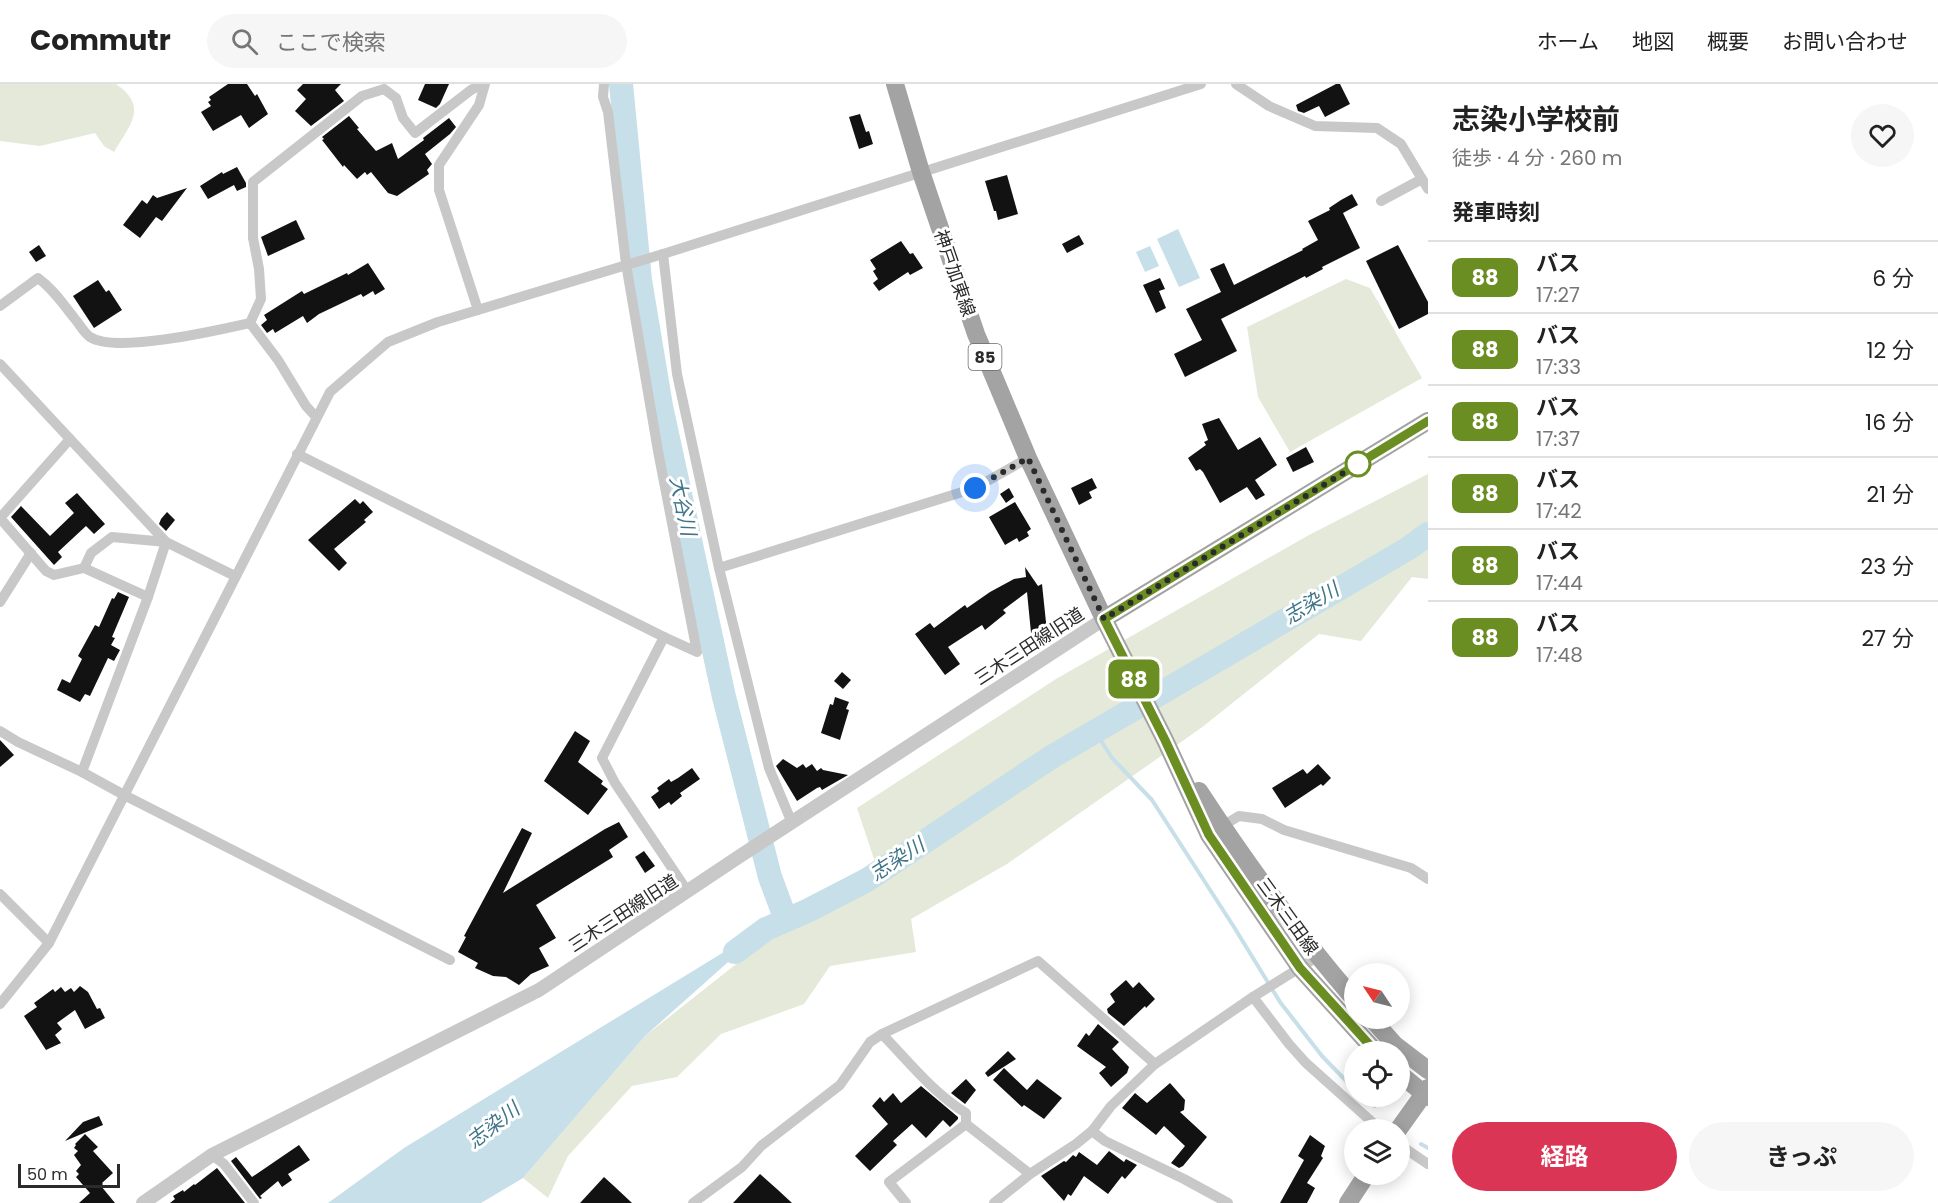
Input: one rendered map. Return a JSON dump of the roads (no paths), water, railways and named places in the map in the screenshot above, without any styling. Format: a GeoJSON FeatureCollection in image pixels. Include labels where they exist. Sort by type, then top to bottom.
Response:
{"type":"FeatureCollection","features":[{"type":"Feature","properties":{"kind":"main road","name":"神戸加東線"},"geometry":{"type":"LineString","coordinates":[[895,84],[921,172],[976,334],[1028,458],[1104,619]]}},
{"type":"Feature","properties":{"kind":"main road"},"geometry":{"type":"LineString","coordinates":[[1104,619],[1428,421]]}},
{"type":"Feature","properties":{"kind":"main road","name":"三木三田線"},"geometry":{"type":"LineString","coordinates":[[1104,619],[1165,740],[1216,831],[1300,968],[1366,1041]]}},
{"type":"Feature","properties":{"kind":"main road","name":"三木三田線"},"geometry":{"type":"LineString","coordinates":[[1216,831],[1344,988]]}},
{"type":"Feature","properties":{"kind":"main road"},"geometry":{"type":"LineString","coordinates":[[1380,1029],[1395,1046],[1428,1070]]}},
{"type":"Feature","properties":{"kind":"main road"},"geometry":{"type":"LineString","coordinates":[[1407,1119],[1427,1093],[1410,1081]]}},
{"type":"Feature","properties":{"kind":"main road"},"geometry":{"type":"LineString","coordinates":[[1348,1203],[1360,1185]]}},
{"type":"Feature","properties":{"kind":"street"},"geometry":{"type":"LineString","coordinates":[[478,310],[439,190],[439,165],[479,105],[484,84]]}},
{"type":"Feature","properties":{"kind":"street"},"geometry":{"type":"LineString","coordinates":[[250,323],[261,299],[259,269],[253,238],[253,182],[362,96],[384,89],[396,98],[402,118],[415,133],[471,90],[484,84]]}},
{"type":"Feature","properties":{"kind":"street"},"geometry":{"type":"LineString","coordinates":[[297,454],[664,638],[697,652],[658,450],[626,264],[608,112],[603,97],[604,84]]}},
{"type":"Feature","properties":{"kind":"street"},"geometry":{"type":"LineString","coordinates":[[1236,84],[1269,106],[1315,126],[1377,129],[1401,144],[1425,184],[1381,201]]}},
{"type":"Feature","properties":{"kind":"street"},"geometry":{"type":"LineString","coordinates":[[0,1004],[49,943],[330,392],[388,342],[438,322],[663,254],[1196,85]]}},
{"type":"Feature","properties":{"kind":"street"},"geometry":{"type":"LineString","coordinates":[[663,254],[677,374],[719,568],[769,768],[792,823]]}},
{"type":"Feature","properties":{"kind":"street"},"geometry":{"type":"LineString","coordinates":[[0,306],[38,278],[49,287],[88,335],[99,341],[136,342],[198,334],[250,323]]}},
{"type":"Feature","properties":{"kind":"street"},"geometry":{"type":"LineString","coordinates":[[250,323],[278,360],[306,406],[316,417]]}},
{"type":"Feature","properties":{"kind":"street"},"geometry":{"type":"LineString","coordinates":[[0,364],[166,542],[235,576]]}},
{"type":"Feature","properties":{"kind":"street"},"geometry":{"type":"LineString","coordinates":[[70,439],[0,518],[46,572],[54,575],[84,568],[148,597]]}},
{"type":"Feature","properties":{"kind":"street"},"geometry":{"type":"LineString","coordinates":[[719,568],[975,488],[1028,458]]}},
{"type":"Feature","properties":{"kind":"street"},"geometry":{"type":"LineString","coordinates":[[84,568],[91,553],[112,537],[166,542]]}},
{"type":"Feature","properties":{"kind":"street"},"geometry":{"type":"LineString","coordinates":[[82,772],[148,597],[166,542]]}},
{"type":"Feature","properties":{"kind":"street"},"geometry":{"type":"LineString","coordinates":[[0,602],[31,553]]}},
{"type":"Feature","properties":{"kind":"street","name":"三木三田線旧道"},"geometry":{"type":"LineString","coordinates":[[143,1203],[212,1155],[540,990],[740,856],[1104,619]]}},
{"type":"Feature","properties":{"kind":"street"},"geometry":{"type":"LineString","coordinates":[[664,638],[602,758],[615,783],[688,892]]}},
{"type":"Feature","properties":{"kind":"street"},"geometry":{"type":"LineString","coordinates":[[0,731],[450,960]]}},
{"type":"Feature","properties":{"kind":"street"},"geometry":{"type":"LineString","coordinates":[[1216,831],[1239,816],[1262,819],[1284,830],[1411,868],[1428,879]]}},
{"type":"Feature","properties":{"kind":"street"},"geometry":{"type":"LineString","coordinates":[[0,894],[49,943]]}},
{"type":"Feature","properties":{"kind":"street"},"geometry":{"type":"LineString","coordinates":[[994,1203],[1030,1174],[1092,1131],[1111,1106],[1155,1064],[1317,957]]}},
{"type":"Feature","properties":{"kind":"street"},"geometry":{"type":"LineString","coordinates":[[693,1203],[742,1167],[761,1146],[840,1085],[870,1042],[882,1034],[1038,962],[1155,1064]]}},
{"type":"Feature","properties":{"kind":"street"},"geometry":{"type":"LineString","coordinates":[[1257,995],[1289,1044],[1306,1063],[1369,1119]]}},
{"type":"Feature","properties":{"kind":"street"},"geometry":{"type":"LineString","coordinates":[[882,1034],[917,1071],[966,1113],[966,1124]]}},
{"type":"Feature","properties":{"kind":"street"},"geometry":{"type":"LineString","coordinates":[[966,1124],[1030,1174]]}},
{"type":"Feature","properties":{"kind":"street"},"geometry":{"type":"LineString","coordinates":[[906,1203],[889,1182],[966,1124]]}},
{"type":"Feature","properties":{"kind":"street"},"geometry":{"type":"LineString","coordinates":[[1092,1131],[1105,1142],[1184,1179],[1228,1203]]}},
{"type":"Feature","properties":{"kind":"street"},"geometry":{"type":"LineString","coordinates":[[1410,1152],[1428,1164]]}},
{"type":"Feature","properties":{"kind":"street"},"geometry":{"type":"LineString","coordinates":[[212,1155],[224,1164],[254,1203]]}},
{"type":"Feature","properties":{"kind":"water"},"geometry":{"type":"Polygon","coordinates":[[[1178,229],[1200,278],[1179,287],[1157,239],[1178,229]]]}},
{"type":"Feature","properties":{"kind":"water"},"geometry":{"type":"Polygon","coordinates":[[[1150,246],[1159,266],[1145,272],[1136,252],[1150,246]]]}},
{"type":"Feature","properties":{"kind":"water"},"geometry":{"type":"Polygon","coordinates":[[[773,922],[645,1036],[523,1178],[481,1203],[328,1203],[404,1148],[773,922]]]}},
{"type":"Feature","properties":{"kind":"waterway","name":"大谷川"},"geometry":{"type":"LineString","coordinates":[[621,84],[640,280],[661,406],[724,697],[770,877],[786,920]]}},
{"type":"Feature","properties":{"kind":"waterway","name":"志染川"},"geometry":{"type":"LineString","coordinates":[[735,952],[766,929],[867,880],[1053,756],[1409,548],[1428,534]]}},
{"type":"Feature","properties":{"kind":"waterway"},"geometry":{"type":"LineString","coordinates":[[1095,731],[1112,758],[1152,800],[1280,1002],[1322,1056],[1344,1079]]}},
{"type":"Feature","properties":{"kind":"waterway"},"geometry":{"type":"LineString","coordinates":[[1421,1144],[1428,1148]]}}]}
